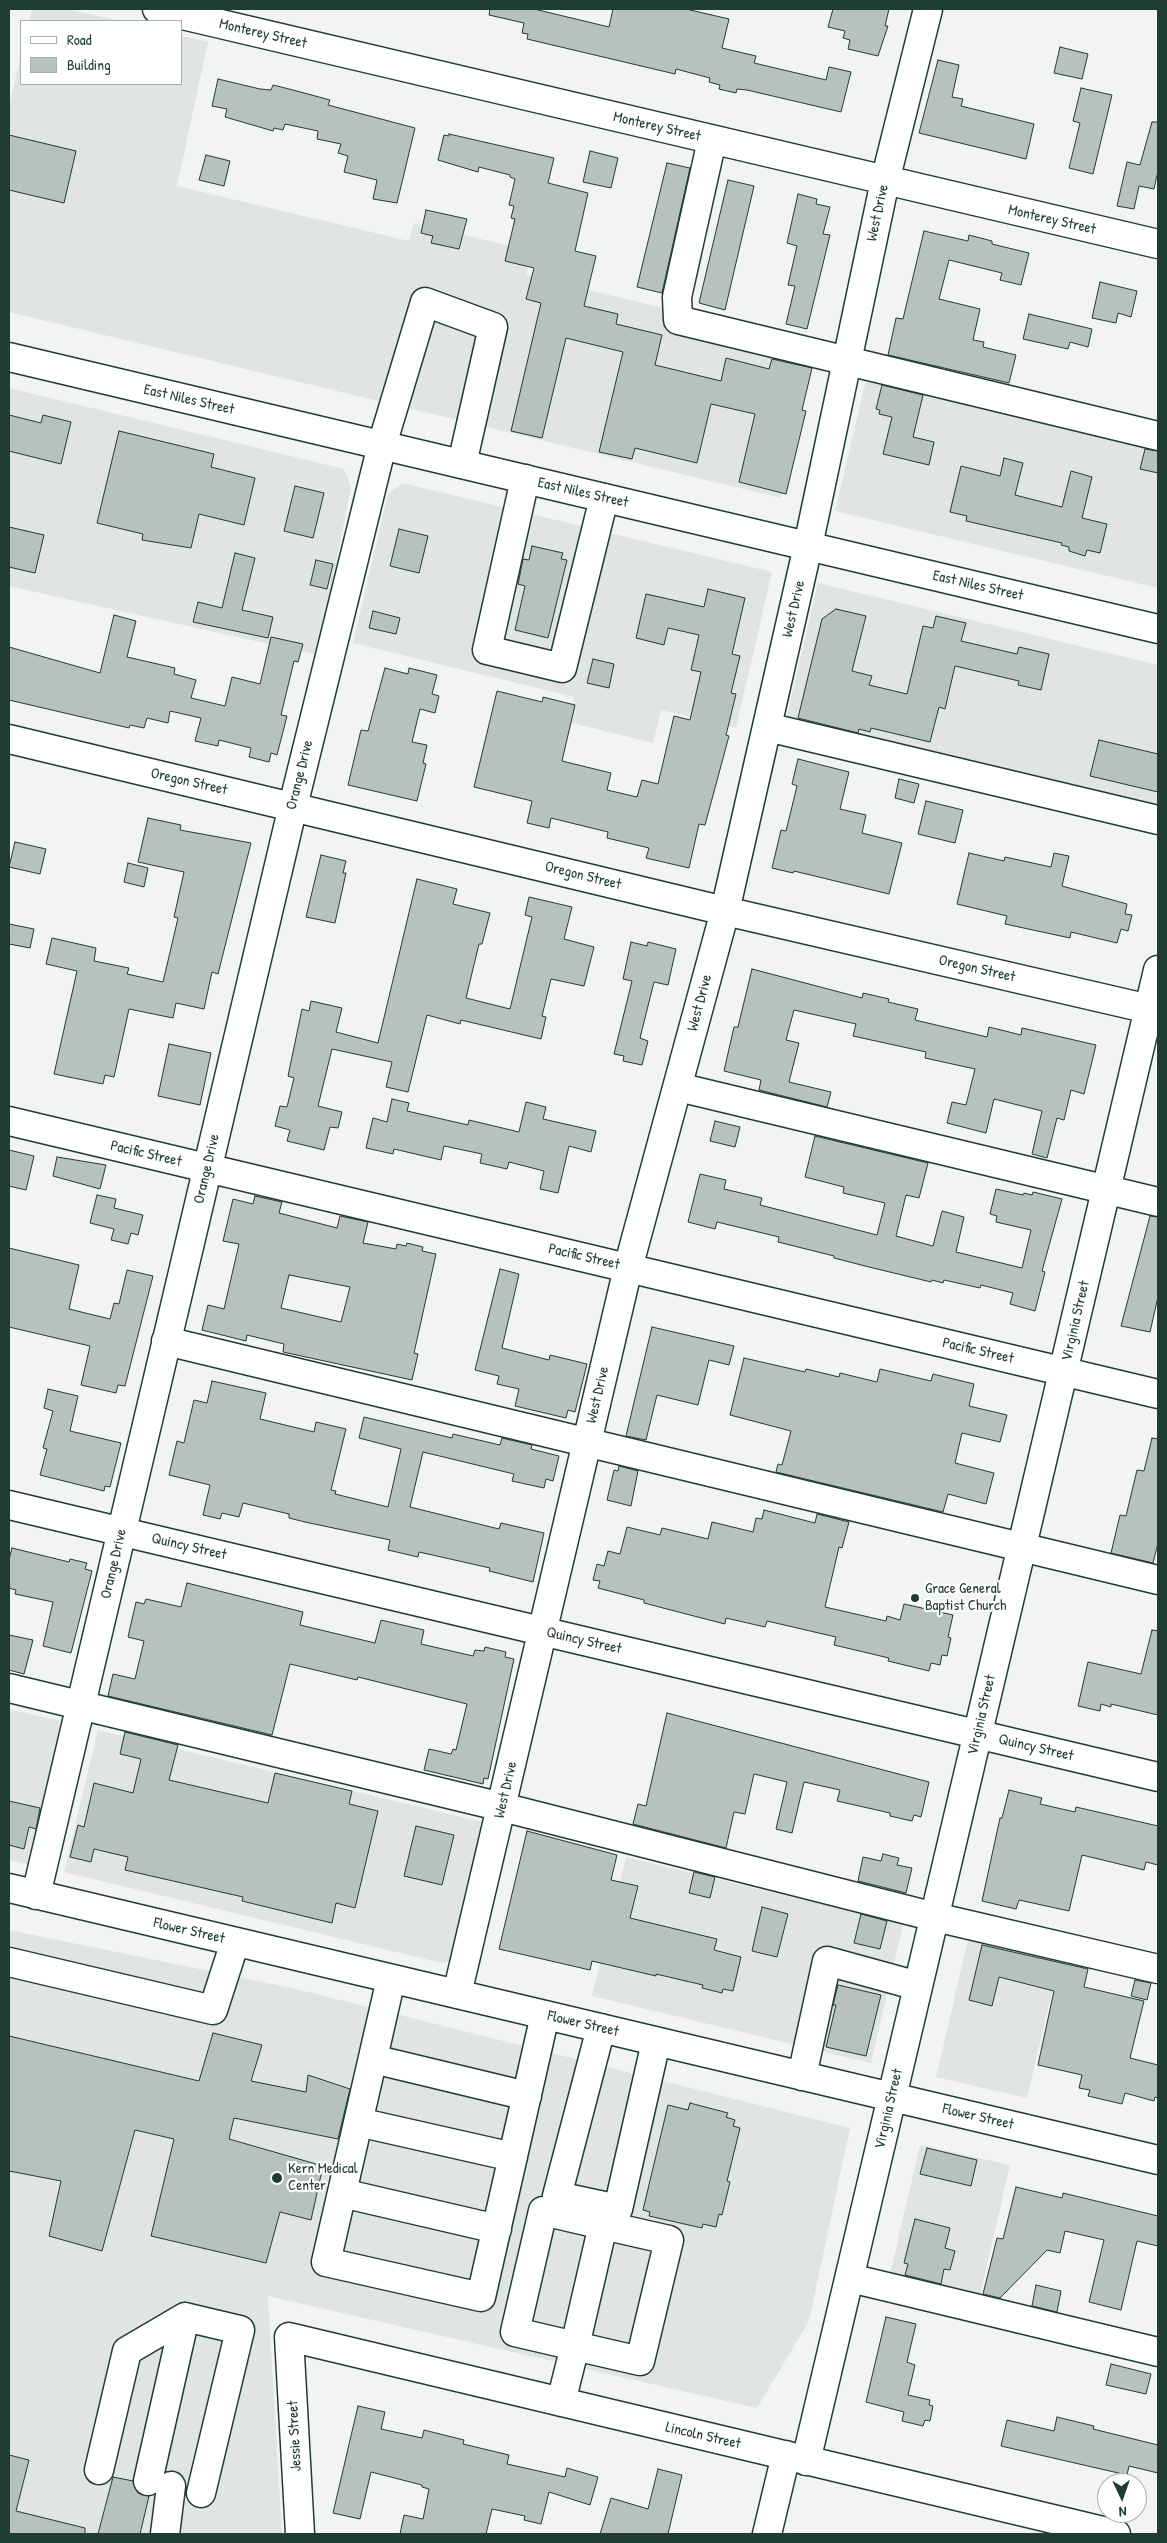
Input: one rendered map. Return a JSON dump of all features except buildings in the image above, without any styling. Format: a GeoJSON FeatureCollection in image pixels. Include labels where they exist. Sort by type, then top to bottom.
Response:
{"type":"FeatureCollection","features":[{"type":"Feature","properties":{"kind":"street","name":"Monterey Street"},"geometry":{"type":"LineString","coordinates":[[157,9],[1158,244]]}},
{"type":"Feature","properties":{"kind":"street","name":"West Drive"},"geometry":{"type":"LineString","coordinates":[[457,1994],[628,1268],[725,910],[808,546],[885,181],[928,9]]}},
{"type":"Feature","properties":{"kind":"street"},"geometry":{"type":"LineString","coordinates":[[712,140],[677,296],[678,320],[1158,436]]}},
{"type":"Feature","properties":{"kind":"street","name":"Orange Drive"},"geometry":{"type":"LineString","coordinates":[[36,1895],[293,806],[382,445],[425,302],[493,327],[462,464]]}},
{"type":"Feature","properties":{"kind":"street","name":"East Niles Street"},"geometry":{"type":"LineString","coordinates":[[9,357],[1158,629]]}},
{"type":"Feature","properties":{"kind":"street"},"geometry":{"type":"LineString","coordinates":[[525,479],[487,650],[562,668],[604,498]]}},
{"type":"Feature","properties":{"kind":"street"},"geometry":{"type":"LineString","coordinates":[[767,727],[1158,820]]}},
{"type":"Feature","properties":{"kind":"street","name":"Oregon Street"},"geometry":{"type":"LineString","coordinates":[[9,739],[1154,1010]]}},
{"type":"Feature","properties":{"kind":"street","name":"Virginia Street"},"geometry":{"type":"LineString","coordinates":[[767,2534],[796,2458],[850,2278],[1106,1190],[1154,1010],[1158,970]]}},
{"type":"Feature","properties":{"kind":"street"},"geometry":{"type":"LineString","coordinates":[[678,1086],[1158,1202]]}},
{"type":"Feature","properties":{"kind":"street","name":"Pacific Street"},"geometry":{"type":"LineString","coordinates":[[9,1121],[1158,1394]]}},
{"type":"Feature","properties":{"kind":"street"},"geometry":{"type":"LineString","coordinates":[[166,1341],[1158,1580]]}},
{"type":"Feature","properties":{"kind":"street","name":"Quincy Street"},"geometry":{"type":"LineString","coordinates":[[9,1505],[1158,1777]]}},
{"type":"Feature","properties":{"kind":"street"},"geometry":{"type":"LineString","coordinates":[[9,1688],[502,1807],[935,1917],[1158,1969]]}},
{"type":"Feature","properties":{"kind":"street","name":"Flower Street"},"geometry":{"type":"LineString","coordinates":[[9,1888],[1158,2160]]}},
{"type":"Feature","properties":{"kind":"street"},"geometry":{"type":"LineString","coordinates":[[9,1962],[213,2010],[235,1942]]}},
{"type":"Feature","properties":{"kind":"street"},"geometry":{"type":"LineString","coordinates":[[802,2076],[827,1961],[918,1986]]}},
{"type":"Feature","properties":{"kind":"street"},"geometry":{"type":"LineString","coordinates":[[391,1979],[326,2262],[481,2297],[545,2015]]}},
{"type":"Feature","properties":{"kind":"street"},"geometry":{"type":"LineString","coordinates":[[601,2028],[557,2196],[618,2209],[656,2042]]}},
{"type":"Feature","properties":{"kind":"street"},"geometry":{"type":"LineString","coordinates":[[373,2059],[527,2096]]}},
{"type":"Feature","properties":{"kind":"street"},"geometry":{"type":"LineString","coordinates":[[358,2122],[513,2157]]}},
{"type":"Feature","properties":{"kind":"street"},"geometry":{"type":"LineString","coordinates":[[342,2193],[497,2229]]}},
{"type":"Feature","properties":{"kind":"street"},"geometry":{"type":"LineString","coordinates":[[543,2211],[603,2225],[669,2240],[640,2361],[515,2332],[543,2211]]}},
{"type":"Feature","properties":{"kind":"street"},"geometry":{"type":"LineString","coordinates":[[561,2402],[603,2225]]}},
{"type":"Feature","properties":{"kind":"street"},"geometry":{"type":"LineString","coordinates":[[850,2278],[1158,2352]]}},
{"type":"Feature","properties":{"kind":"street"},"geometry":{"type":"LineString","coordinates":[[99,2470],[127,2351],[185,2316],[240,2330],[200,2493]]}},
{"type":"Feature","properties":{"kind":"street"},"geometry":{"type":"LineString","coordinates":[[165,2534],[159,2484],[185,2316]]}},
{"type":"Feature","properties":{"kind":"street","name":"Lincoln Street"},"geometry":{"type":"LineString","coordinates":[[289,2337],[1116,2534]]}},
{"type":"Feature","properties":{"kind":"street","name":"Jessie Street"},"geometry":{"type":"LineString","coordinates":[[289,2337],[300,2534]]}},
{"type":"Feature","properties":{"kind":"shaded area"},"geometry":{"type":"Polygon","coordinates":[[[32,9],[67,9],[116,20],[29,20],[32,9]]]}},
{"type":"Feature","properties":{"kind":"shaded area"},"geometry":{"type":"Polygon","coordinates":[[[182,36],[208,42],[177,186],[409,241],[414,223],[531,251],[526,275],[672,310],[813,360],[781,498],[9,312],[9,107],[20,58],[20,85],[182,85],[182,36]]]}},
{"type":"Feature","properties":{"kind":"shaded area"},"geometry":{"type":"Polygon","coordinates":[[[868,372],[1158,442],[1158,588],[835,511],[868,372]]]}},
{"type":"Feature","properties":{"kind":"shaded area"},"geometry":{"type":"Polygon","coordinates":[[[9,388],[344,469],[351,487],[318,655],[9,586],[9,388]]]}},
{"type":"Feature","properties":{"kind":"shaded area"},"geometry":{"type":"Polygon","coordinates":[[[402,483],[772,572],[736,728],[661,710],[653,743],[568,722],[574,697],[353,643],[388,494],[402,483]]]}},
{"type":"Feature","properties":{"kind":"shaded area"},"geometry":{"type":"Polygon","coordinates":[[[818,583],[1158,665],[1157,808],[786,720],[818,583]]]}},
{"type":"Feature","properties":{"kind":"shaded area"},"geometry":{"type":"Polygon","coordinates":[[[9,1709],[61,1721],[28,1864],[9,1860],[9,1709]]]}},
{"type":"Feature","properties":{"kind":"shaded area"},"geometry":{"type":"Polygon","coordinates":[[[98,1730],[491,1824],[458,1960],[442,1963],[64,1872],[98,1730]]]}},
{"type":"Feature","properties":{"kind":"shaded area"},"geometry":{"type":"Polygon","coordinates":[[[626,1857],[903,1924],[871,2063],[592,1996],[626,1857]]]}},
{"type":"Feature","properties":{"kind":"shaded area","name":"Kern Medical Center"},"geometry":{"type":"Polygon","coordinates":[[[9,1930],[292,1988],[850,2128],[809,2321],[757,2408],[268,2296],[282,2534],[9,2534],[9,1930]]]}},
{"type":"Feature","properties":{"kind":"shaded area"},"geometry":{"type":"Polygon","coordinates":[[[968,1940],[1059,1961],[1027,2098],[936,2077],[968,1940]]]}},
{"type":"Feature","properties":{"kind":"shaded area"},"geometry":{"type":"Polygon","coordinates":[[[920,2145],[1010,2165],[977,2308],[887,2288],[920,2145]]]}},
{"type":"Feature","properties":{"kind":"place","name":"Grace General Baptist Church"},"geometry":{"type":"Point","coordinates":[915,1598]}},
{"type":"Feature","properties":{"kind":"place","name":"Kern Medical Center"},"geometry":{"type":"Point","coordinates":[277,2178]}}]}
